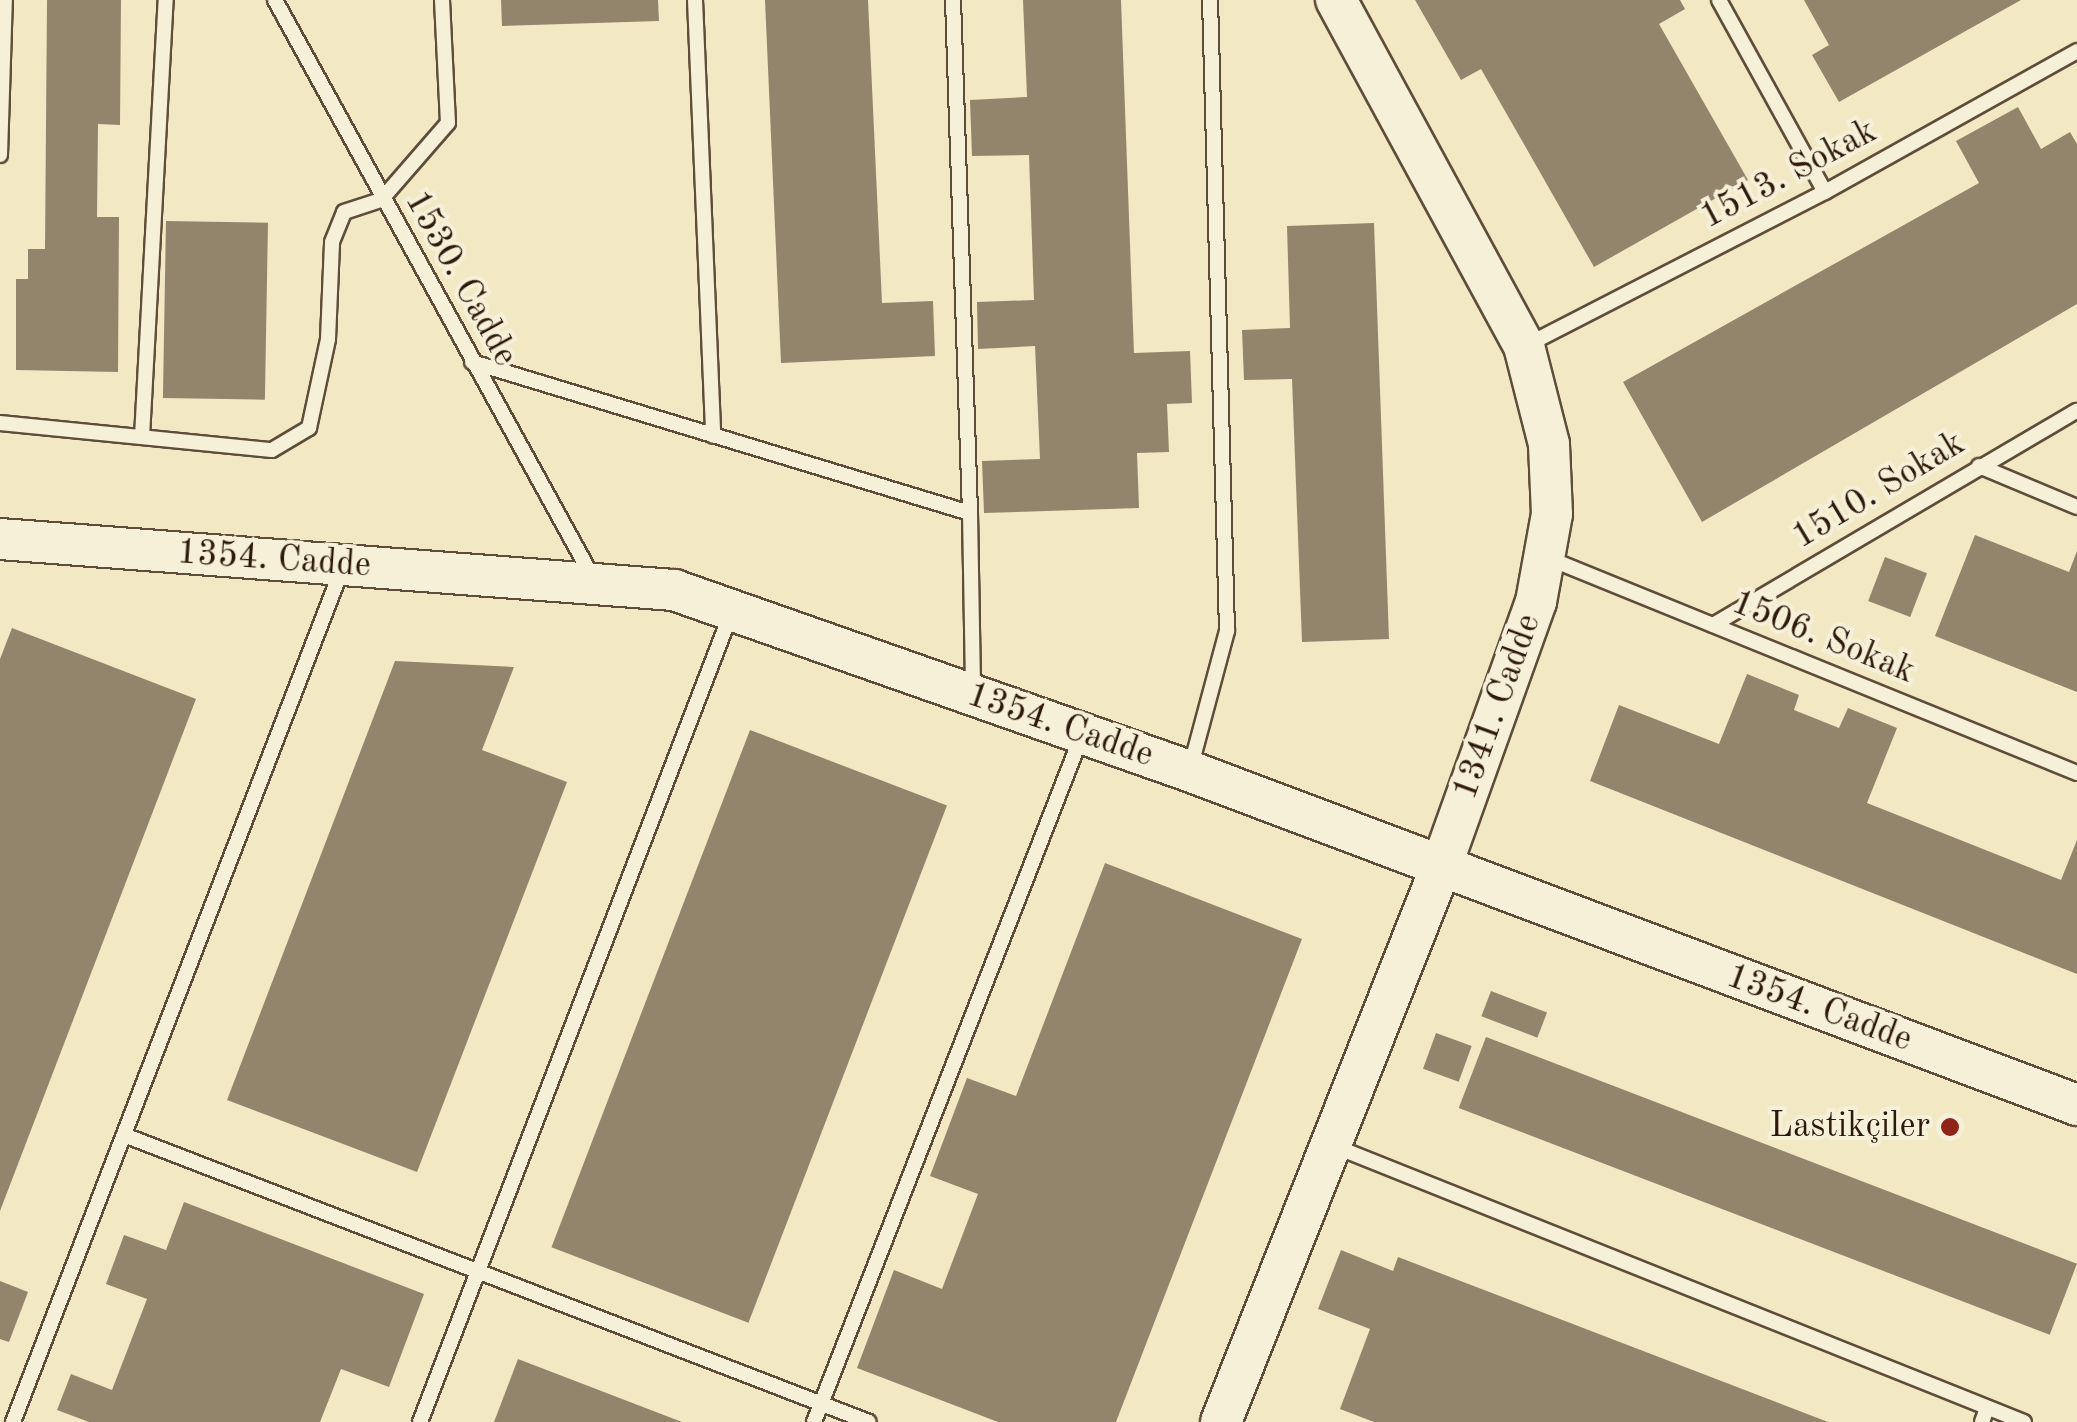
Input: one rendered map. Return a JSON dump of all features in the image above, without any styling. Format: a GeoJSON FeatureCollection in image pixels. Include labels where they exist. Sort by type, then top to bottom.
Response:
{"type":"FeatureCollection","features":[{"type":"Feature","properties":{"kind":"main road","name":"1341. Cadde"},"geometry":{"type":"LineString","coordinates":[[1221,1422],[1440,868],[1547,557],[1549,444],[1524,346],[1336,0]]}},
{"type":"Feature","properties":{"kind":"main road","name":"1354. Cadde"},"geometry":{"type":"LineString","coordinates":[[0,539],[674,590],[1189,772],[2077,1105]]}},
{"type":"Feature","properties":{"kind":"lane"},"geometry":{"type":"LineString","coordinates":[[0,155],[5,0]]}},
{"type":"Feature","properties":{"kind":"lane"},"geometry":{"type":"LineString","coordinates":[[142,437],[166,0]]}},
{"type":"Feature","properties":{"kind":"lane","name":"1530. Cadde"},"geometry":{"type":"LineString","coordinates":[[275,0],[596,584]]}},
{"type":"Feature","properties":{"kind":"lane"},"geometry":{"type":"LineString","coordinates":[[0,423],[272,450],[309,428],[328,339],[332,242],[344,212],[382,200],[448,123],[442,0]]}},
{"type":"Feature","properties":{"kind":"lane"},"geometry":{"type":"LineString","coordinates":[[695,0],[713,436]]}},
{"type":"Feature","properties":{"kind":"lane"},"geometry":{"type":"LineString","coordinates":[[953,0],[974,696]]}},
{"type":"Feature","properties":{"kind":"lane"},"geometry":{"type":"LineString","coordinates":[[1189,772],[1228,631],[1210,0]]}},
{"type":"Feature","properties":{"kind":"lane"},"geometry":{"type":"LineString","coordinates":[[1719,0],[1826,192]]}},
{"type":"Feature","properties":{"kind":"lane","name":"1513. Sokak"},"geometry":{"type":"LineString","coordinates":[[1524,346],[1826,192],[2077,51]]}},
{"type":"Feature","properties":{"kind":"lane"},"geometry":{"type":"LineString","coordinates":[[472,362],[970,512]]}},
{"type":"Feature","properties":{"kind":"lane","name":"1510. Sokak"},"geometry":{"type":"LineString","coordinates":[[1713,625],[2077,411]]}},
{"type":"Feature","properties":{"kind":"lane"},"geometry":{"type":"LineString","coordinates":[[1979,466],[2077,507]]}},
{"type":"Feature","properties":{"kind":"lane","name":"1506. Sokak"},"geometry":{"type":"LineString","coordinates":[[1547,557],[2077,774]]}},
{"type":"Feature","properties":{"kind":"lane"},"geometry":{"type":"LineString","coordinates":[[13,1422],[344,565]]}},
{"type":"Feature","properties":{"kind":"lane"},"geometry":{"type":"LineString","coordinates":[[420,1422],[732,611]]}},
{"type":"Feature","properties":{"kind":"lane"},"geometry":{"type":"LineString","coordinates":[[814,1422],[1082,734]]}},
{"type":"Feature","properties":{"kind":"lane"},"geometry":{"type":"LineString","coordinates":[[124,1134],[869,1422]]}},
{"type":"Feature","properties":{"kind":"lane"},"geometry":{"type":"LineString","coordinates":[[1333,1146],[1984,1415],[2024,1422]]}},
{"type":"Feature","properties":{"kind":"building"},"geometry":{"type":"Polygon","coordinates":[[[47,0],[121,0],[120,125],[98,124],[97,217],[119,217],[118,372],[16,370],[16,279],[28,279],[28,249],[45,249],[47,0]]]}},
{"type":"Feature","properties":{"kind":"building"},"geometry":{"type":"Polygon","coordinates":[[[501,0],[658,0],[659,21],[502,26],[501,0]]]}},
{"type":"Feature","properties":{"kind":"building"},"geometry":{"type":"Polygon","coordinates":[[[765,0],[868,0],[882,303],[933,301],[935,356],[781,363],[765,0]]]}},
{"type":"Feature","properties":{"kind":"building"},"geometry":{"type":"Polygon","coordinates":[[[1023,0],[1121,0],[1134,353],[1190,351],[1192,403],[1167,404],[1169,452],[1137,453],[1139,508],[984,513],[982,461],[1040,459],[1035,346],[978,349],[977,302],[1034,300],[1029,155],[972,156],[970,100],[1027,97],[1023,0]]]}},
{"type":"Feature","properties":{"kind":"building"},"geometry":{"type":"Polygon","coordinates":[[[1415,0],[1680,0],[1685,9],[1659,24],[1748,180],[1594,267],[1481,69],[1461,80],[1415,0]]]}},
{"type":"Feature","properties":{"kind":"building"},"geometry":{"type":"Polygon","coordinates":[[[1804,0],[2021,0],[1839,102],[1812,55],[1829,45],[1804,0]]]}},
{"type":"Feature","properties":{"kind":"building"},"geometry":{"type":"Polygon","coordinates":[[[2018,107],[2041,149],[2070,132],[2077,144],[2077,304],[1702,522],[1623,382],[1979,183],[1956,141],[2018,107]]]}},
{"type":"Feature","properties":{"kind":"building"},"geometry":{"type":"Polygon","coordinates":[[[166,221],[268,223],[265,400],[163,398],[166,221]]]}},
{"type":"Feature","properties":{"kind":"building"},"geometry":{"type":"Polygon","coordinates":[[[1374,223],[1389,639],[1302,642],[1292,379],[1244,380],[1242,330],[1290,328],[1287,226],[1374,223]]]}},
{"type":"Feature","properties":{"kind":"building"},"geometry":{"type":"Polygon","coordinates":[[[1975,535],[2069,572],[2077,551],[2077,692],[1935,636],[1975,535]]]}},
{"type":"Feature","properties":{"kind":"building"},"geometry":{"type":"Polygon","coordinates":[[[1885,557],[1927,573],[1910,617],[1868,601],[1885,557]]]}},
{"type":"Feature","properties":{"kind":"building"},"geometry":{"type":"Polygon","coordinates":[[[12,628],[196,699],[0,1211],[0,659],[12,628]]]}},
{"type":"Feature","properties":{"kind":"building"},"geometry":{"type":"Polygon","coordinates":[[[395,661],[514,667],[482,750],[567,782],[417,1172],[227,1100],[395,661]]]}},
{"type":"Feature","properties":{"kind":"building"},"geometry":{"type":"Polygon","coordinates":[[[1747,674],[1799,695],[1794,710],[1839,728],[1848,708],[1897,728],[1867,803],[2061,880],[2077,840],[2077,974],[1590,781],[1619,705],[1719,744],[1747,674]]]}},
{"type":"Feature","properties":{"kind":"building"},"geometry":{"type":"Polygon","coordinates":[[[750,730],[947,806],[748,1323],[551,1247],[750,730]]]}},
{"type":"Feature","properties":{"kind":"building"},"geometry":{"type":"Polygon","coordinates":[[[1105,863],[1302,939],[1116,1422],[998,1422],[857,1368],[894,1270],[942,1289],[978,1194],[930,1176],[967,1078],[1016,1096],[1105,863]]]}},
{"type":"Feature","properties":{"kind":"building"},"geometry":{"type":"Polygon","coordinates":[[[1491,991],[1547,1013],[1537,1038],[1481,1016],[1491,991]]]}},
{"type":"Feature","properties":{"kind":"building"},"geometry":{"type":"Polygon","coordinates":[[[1436,1033],[1472,1046],[1459,1082],[1423,1069],[1436,1033]]]}},
{"type":"Feature","properties":{"kind":"building"},"geometry":{"type":"Polygon","coordinates":[[[1486,1037],[2077,1264],[2050,1335],[1459,1108],[1486,1037]]]}},
{"type":"Feature","properties":{"kind":"building"},"geometry":{"type":"Polygon","coordinates":[[[184,1202],[424,1294],[389,1387],[341,1369],[320,1422],[89,1422],[57,1410],[71,1374],[112,1390],[147,1299],[106,1284],[124,1235],[166,1250],[184,1202]]]}},
{"type":"Feature","properties":{"kind":"building"},"geometry":{"type":"Polygon","coordinates":[[[1341,1250],[1393,1271],[1398,1257],[1828,1422],[1374,1422],[1340,1409],[1370,1329],[1318,1309],[1341,1250]]]}},
{"type":"Feature","properties":{"kind":"building"},"geometry":{"type":"Polygon","coordinates":[[[0,1281],[28,1292],[9,1342],[0,1339],[0,1281]]]}},
{"type":"Feature","properties":{"kind":"building"},"geometry":{"type":"Polygon","coordinates":[[[518,1359],[682,1422],[494,1422],[518,1359]]]}},
{"type":"Feature","properties":{"kind":"place","name":"Lastikçiler"},"geometry":{"type":"Point","coordinates":[1950,1127]}}]}
